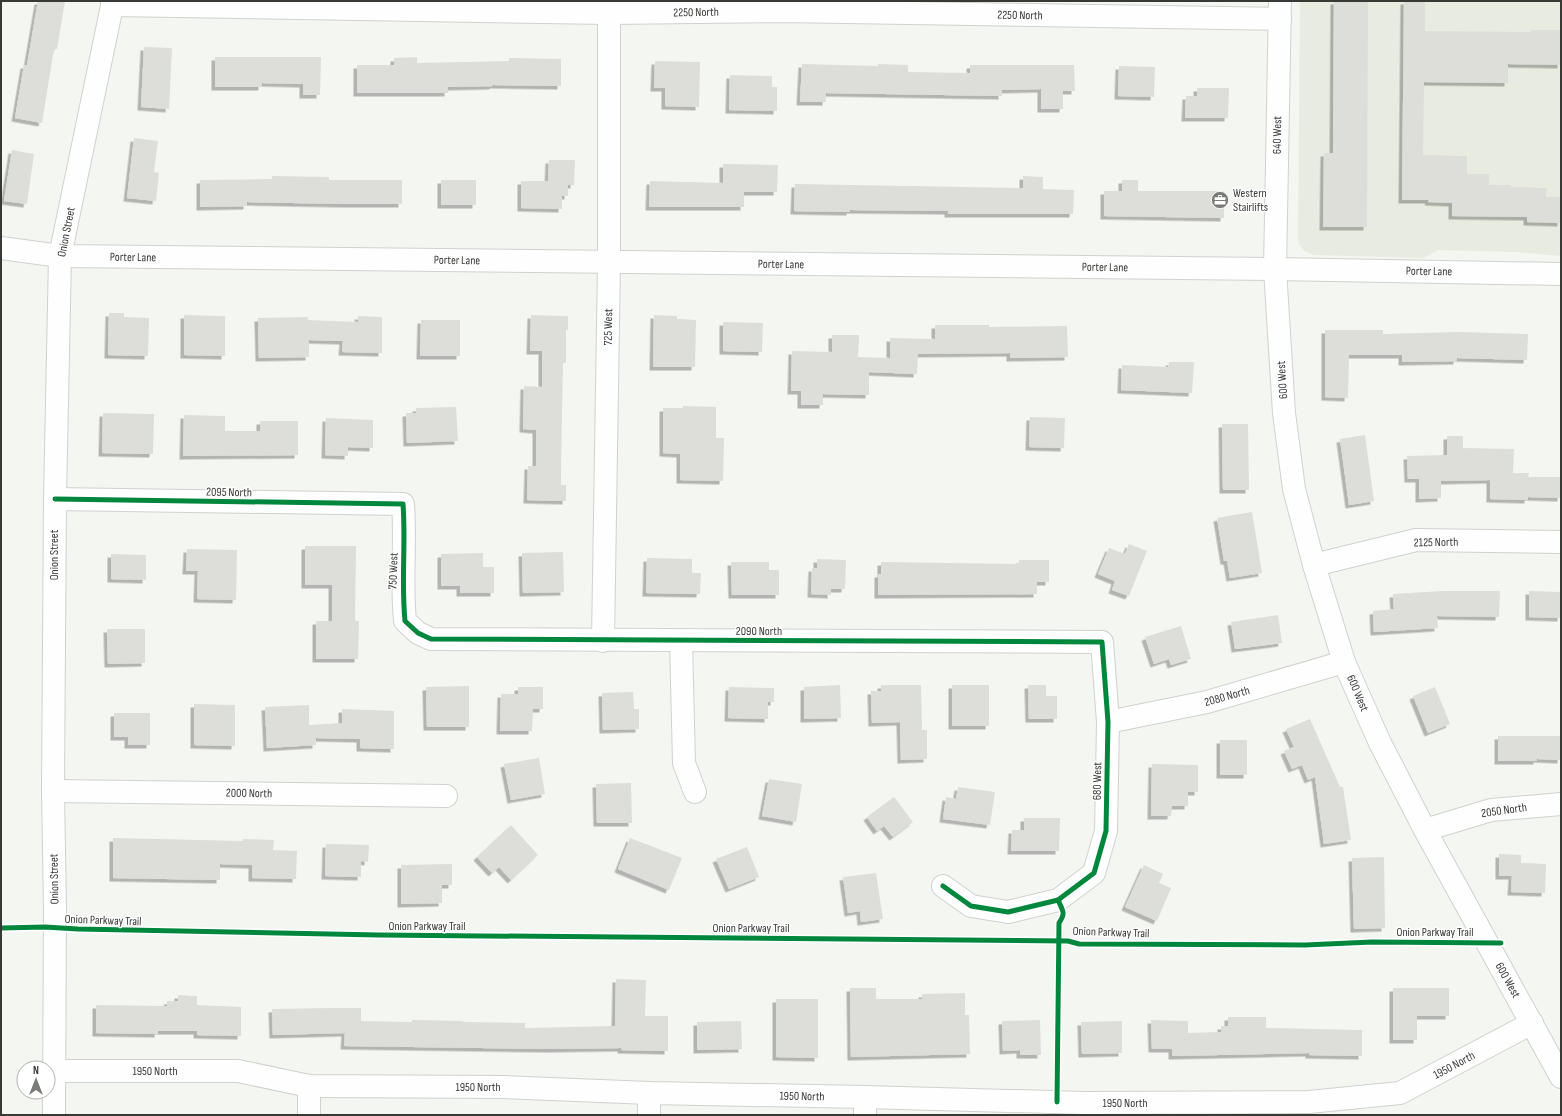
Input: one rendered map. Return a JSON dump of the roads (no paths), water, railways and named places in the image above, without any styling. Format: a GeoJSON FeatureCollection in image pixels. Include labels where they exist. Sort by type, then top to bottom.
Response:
{"type":"FeatureCollection","features":[{"type":"Feature","properties":{"kind":"street","name":"2250 North"},"geometry":{"type":"LineString","coordinates":[[113,3],[609,13],[782,6],[1280,10]]}},
{"type":"Feature","properties":{"kind":"street","name":"Onion Street"},"geometry":{"type":"LineString","coordinates":[[55,1060],[53,791],[55,499],[60,256],[113,3]]}},
{"type":"Feature","properties":{"kind":"street","name":"640 West"},"geometry":{"type":"LineString","coordinates":[[1275,269],[1280,10]]}},
{"type":"Feature","properties":{"kind":"street","name":"725 West"},"geometry":{"type":"LineString","coordinates":[[603,641],[609,262],[609,13]]}},
{"type":"Feature","properties":{"kind":"street","name":"Porter Lane"},"geometry":{"type":"LineString","coordinates":[[1,248],[60,256],[1275,269],[1561,274]]}},
{"type":"Feature","properties":{"kind":"street","name":"600 West"},"geometry":{"type":"LineString","coordinates":[[1275,269],[1284,413],[1294,489],[1314,565],[1344,662],[1380,743],[1425,830],[1561,1077]]}},
{"type":"Feature","properties":{"kind":"street","name":"2095 North"},"geometry":{"type":"LineString","coordinates":[[55,499],[403,504]]}},
{"type":"Feature","properties":{"kind":"street","name":"750 West"},"geometry":{"type":"LineString","coordinates":[[403,504],[405,524],[402,595],[405,621],[418,633]]}},
{"type":"Feature","properties":{"kind":"street","name":"2125 North"},"geometry":{"type":"LineString","coordinates":[[1314,565],[1416,540],[1561,542]]}},
{"type":"Feature","properties":{"kind":"street","name":"2090 North"},"geometry":{"type":"LineString","coordinates":[[418,633],[431,639],[603,641],[924,640],[1102,642]]}},
{"type":"Feature","properties":{"kind":"street"},"geometry":{"type":"LineString","coordinates":[[681,641],[684,763],[695,792]]}},
{"type":"Feature","properties":{"kind":"street","name":"680 West"},"geometry":{"type":"LineString","coordinates":[[943,886],[971,906],[1008,912],[1058,900],[1094,873],[1106,831],[1108,722],[1102,642]]}},
{"type":"Feature","properties":{"kind":"street","name":"2080 North"},"geometry":{"type":"LineString","coordinates":[[1108,722],[1207,702],[1344,662]]}},
{"type":"Feature","properties":{"kind":"street","name":"2000 North"},"geometry":{"type":"LineString","coordinates":[[53,791],[446,796]]}},
{"type":"Feature","properties":{"kind":"street","name":"2050 North"},"geometry":{"type":"LineString","coordinates":[[1425,830],[1491,810],[1561,804]]}},
{"type":"Feature","properties":{"kind":"street","name":"1950 North"},"geometry":{"type":"LineString","coordinates":[[56,1071],[238,1071],[309,1086],[503,1087],[649,1093],[866,1106],[1085,1109],[1309,1109],[1400,1094],[1532,1023]]}},
{"type":"Feature","properties":{"kind":"street"},"geometry":{"type":"LineString","coordinates":[[309,1086],[309,1115]]}},
{"type":"Feature","properties":{"kind":"street"},"geometry":{"type":"LineString","coordinates":[[649,1093],[649,1115]]}},
{"type":"Feature","properties":{"kind":"street","name":"Onion Street"},"geometry":{"type":"LineString","coordinates":[[54,1100],[54,1115]]}},
{"type":"Feature","properties":{"kind":"place","name":"Western Stairlifts"},"geometry":{"type":"Point","coordinates":[1220,200]}}]}
